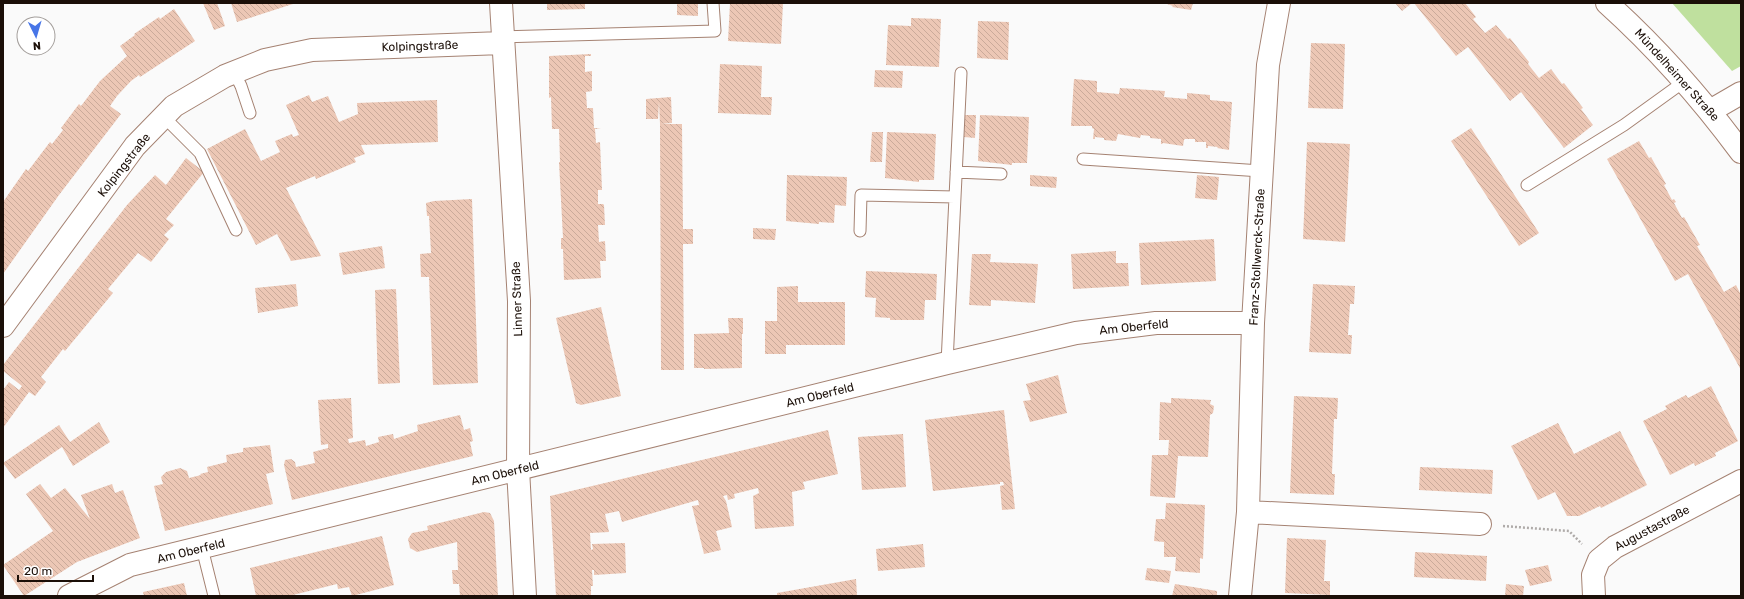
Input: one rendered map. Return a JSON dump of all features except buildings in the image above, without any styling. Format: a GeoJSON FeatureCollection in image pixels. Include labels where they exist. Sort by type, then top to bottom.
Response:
{"type":"FeatureCollection","features":[{"type":"Feature","properties":{"kind":"street","name":"Linner Straße"},"geometry":{"type":"LineString","coordinates":[[501,3],[502,40],[519,301],[518,469],[525,596]]}},
{"type":"Feature","properties":{"kind":"street","name":"Franz-Stollwerck-Straße"},"geometry":{"type":"LineString","coordinates":[[1240,596],[1248,512],[1253,323],[1268,64],[1279,3]]}},
{"type":"Feature","properties":{"kind":"street","name":"Mündelheimer Straße"},"geometry":{"type":"LineString","coordinates":[[1607,3],[1632,25],[1685,81],[1741,152]]}},
{"type":"Feature","properties":{"kind":"street","name":"Kolpingstraße"},"geometry":{"type":"LineString","coordinates":[[3,326],[135,146],[174,106],[225,76],[265,60],[312,50],[502,40]]}},
{"type":"Feature","properties":{"kind":"street"},"geometry":{"type":"LineString","coordinates":[[1710,111],[1741,93]]}},
{"type":"Feature","properties":{"kind":"street","name":"Am Oberfeld"},"geometry":{"type":"LineString","coordinates":[[69,596],[130,566],[947,363],[1076,333],[1156,323],[1253,323]]}},
{"type":"Feature","properties":{"kind":"street","name":"Augustastraße"},"geometry":{"type":"LineString","coordinates":[[1598,560],[1615,547],[1741,482]]}},
{"type":"Feature","properties":{"kind":"street"},"geometry":{"type":"LineString","coordinates":[[1248,512],[1480,524]]}},
{"type":"Feature","properties":{"kind":"street"},"geometry":{"type":"LineString","coordinates":[[1594,596],[1593,574],[1598,560]]}},
{"type":"Feature","properties":{"kind":"lane"},"geometry":{"type":"LineString","coordinates":[[502,40],[714,31],[713,3]]}},
{"type":"Feature","properties":{"kind":"lane"},"geometry":{"type":"LineString","coordinates":[[234,72],[241,86],[250,113]]}},
{"type":"Feature","properties":{"kind":"lane"},"geometry":{"type":"LineString","coordinates":[[947,363],[961,73]]}},
{"type":"Feature","properties":{"kind":"lane"},"geometry":{"type":"LineString","coordinates":[[1527,185],[1624,125],[1685,81]]}},
{"type":"Feature","properties":{"kind":"lane"},"geometry":{"type":"LineString","coordinates":[[164,117],[200,153],[236,230]]}},
{"type":"Feature","properties":{"kind":"lane"},"geometry":{"type":"LineString","coordinates":[[1083,158],[1261,172]]}},
{"type":"Feature","properties":{"kind":"lane"},"geometry":{"type":"LineString","coordinates":[[956,172],[1001,174]]}},
{"type":"Feature","properties":{"kind":"lane"},"geometry":{"type":"LineString","coordinates":[[860,231],[861,195],[955,198]]}},
{"type":"Feature","properties":{"kind":"lane"},"geometry":{"type":"LineString","coordinates":[[202,548],[214,596]]}},
{"type":"Feature","properties":{"kind":"path"},"geometry":{"type":"LineString","coordinates":[[1480,524],[1569,531],[1598,560]]}},
{"type":"Feature","properties":{"kind":"green space"},"geometry":{"type":"Polygon","coordinates":[[[1672,3],[1739,3],[1741,6],[1741,66],[1732,71],[1672,3]]]}}]}
